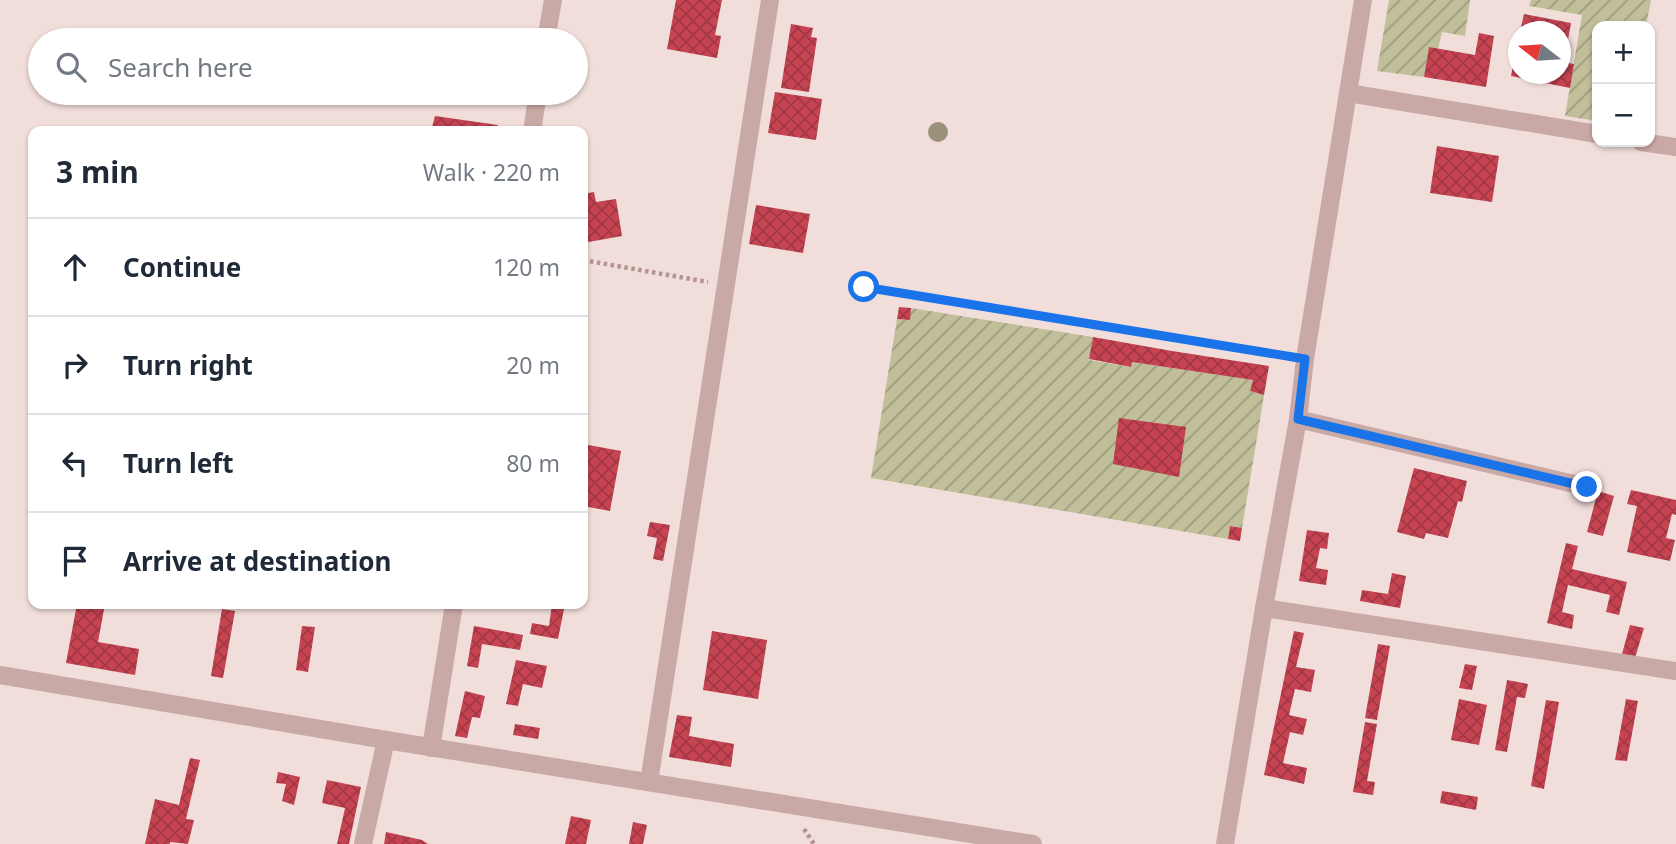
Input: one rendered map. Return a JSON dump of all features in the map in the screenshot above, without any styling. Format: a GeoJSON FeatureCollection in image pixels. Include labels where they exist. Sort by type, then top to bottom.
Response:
{"type":"FeatureCollection","features":[{"type":"Feature","properties":{"kind":"street"},"geometry":{"type":"LineString","coordinates":[[549,28],[553,0]]}},
{"type":"Feature","properties":{"kind":"street"},"geometry":{"type":"LineString","coordinates":[[649,782],[770,0]]}},
{"type":"Feature","properties":{"kind":"street"},"geometry":{"type":"LineString","coordinates":[[1225,844],[1298,419],[1305,359],[1363,0]]}},
{"type":"Feature","properties":{"kind":"street"},"geometry":{"type":"LineString","coordinates":[[1348,93],[1592,133]]}},
{"type":"Feature","properties":{"kind":"street"},"geometry":{"type":"LineString","coordinates":[[533,126],[536,105]]}},
{"type":"Feature","properties":{"kind":"street"},"geometry":{"type":"LineString","coordinates":[[1655,144],[1676,148]]}},
{"type":"Feature","properties":{"kind":"street"},"geometry":{"type":"LineString","coordinates":[[1298,419],[1587,487]]}},
{"type":"Feature","properties":{"kind":"street"},"geometry":{"type":"LineString","coordinates":[[1264,608],[1676,671]]}},
{"type":"Feature","properties":{"kind":"street"},"geometry":{"type":"LineString","coordinates":[[431,748],[453,609]]}},
{"type":"Feature","properties":{"kind":"street"},"geometry":{"type":"LineString","coordinates":[[0,675],[431,748],[1033,844]]}},
{"type":"Feature","properties":{"kind":"street"},"geometry":{"type":"LineString","coordinates":[[363,844],[386,740]]}},
{"type":"Feature","properties":{"kind":"path"},"geometry":{"type":"LineString","coordinates":[[588,261],[726,285]]}},
{"type":"Feature","properties":{"kind":"path"},"geometry":{"type":"LineString","coordinates":[[864,287],[1305,359]]}},
{"type":"Feature","properties":{"kind":"green space"},"geometry":{"type":"Polygon","coordinates":[[[1389,0],[1470,0],[1465,36],[1442,32],[1438,49],[1429,48],[1424,77],[1377,71],[1389,0]]]}},
{"type":"Feature","properties":{"kind":"green space"},"geometry":{"type":"Polygon","coordinates":[[[1531,0],[1651,0],[1647,21],[1592,21],[1592,120],[1565,116],[1582,15],[1529,6],[1531,0]]]}},
{"type":"Feature","properties":{"kind":"green space"},"geometry":{"type":"Polygon","coordinates":[[[911,308],[1093,337],[1089,360],[1130,367],[1132,362],[1253,380],[1250,391],[1264,395],[1242,528],[1230,526],[1228,539],[871,478],[897,319],[909,320],[911,308]]]}},
{"type":"Feature","properties":{"kind":"building"},"geometry":{"type":"Polygon","coordinates":[[[676,0],[722,0],[715,35],[721,36],[717,58],[667,49],[676,0]]]}},
{"type":"Feature","properties":{"kind":"building"},"geometry":{"type":"Polygon","coordinates":[[[1524,14],[1561,21],[1522,21],[1524,14]]]}},
{"type":"Feature","properties":{"kind":"building"},"geometry":{"type":"Polygon","coordinates":[[[791,24],[813,28],[811,37],[817,38],[809,92],[781,88],[791,24]]]}},
{"type":"Feature","properties":{"kind":"building"},"geometry":{"type":"Polygon","coordinates":[[[1479,33],[1494,36],[1486,87],[1424,77],[1429,47],[1475,55],[1479,33]]]}},
{"type":"Feature","properties":{"kind":"building"},"geometry":{"type":"Polygon","coordinates":[[[1550,84],[1571,84],[1570,88],[1550,84]]]}},
{"type":"Feature","properties":{"kind":"building"},"geometry":{"type":"Polygon","coordinates":[[[775,92],[822,99],[816,140],[768,133],[775,92]]]}},
{"type":"Feature","properties":{"kind":"building"},"geometry":{"type":"Polygon","coordinates":[[[435,116],[498,125],[498,126],[432,126],[435,116]]]}},
{"type":"Feature","properties":{"kind":"building"},"geometry":{"type":"Polygon","coordinates":[[[1437,146],[1499,156],[1492,202],[1430,193],[1437,146]]]}},
{"type":"Feature","properties":{"kind":"building"},"geometry":{"type":"Polygon","coordinates":[[[594,192],[596,202],[616,199],[622,236],[588,242],[588,193],[594,192]]]}},
{"type":"Feature","properties":{"kind":"building"},"geometry":{"type":"Polygon","coordinates":[[[756,205],[810,214],[803,253],[749,244],[756,205]]]}},
{"type":"Feature","properties":{"kind":"building"},"geometry":{"type":"Polygon","coordinates":[[[899,307],[911,308],[910,320],[897,319],[899,307]]]}},
{"type":"Feature","properties":{"kind":"building"},"geometry":{"type":"Polygon","coordinates":[[[1093,337],[1269,366],[1264,395],[1250,391],[1253,380],[1132,362],[1131,367],[1089,359],[1093,337]]]}},
{"type":"Feature","properties":{"kind":"building"},"geometry":{"type":"Polygon","coordinates":[[[1119,418],[1186,427],[1179,477],[1113,464],[1119,418]]]}},
{"type":"Feature","properties":{"kind":"building"},"geometry":{"type":"Polygon","coordinates":[[[588,445],[621,451],[610,511],[588,507],[588,445]]]}},
{"type":"Feature","properties":{"kind":"building"},"geometry":{"type":"Polygon","coordinates":[[[1414,468],[1467,481],[1462,502],[1458,501],[1448,538],[1426,533],[1424,539],[1397,532],[1414,468]]]}},
{"type":"Feature","properties":{"kind":"building"},"geometry":{"type":"Polygon","coordinates":[[[1631,490],[1676,500],[1676,515],[1672,514],[1666,538],[1675,540],[1670,561],[1627,552],[1637,506],[1627,504],[1631,490]]]}},
{"type":"Feature","properties":{"kind":"building"},"geometry":{"type":"Polygon","coordinates":[[[1598,491],[1614,496],[1603,536],[1587,532],[1598,491]]]}},
{"type":"Feature","properties":{"kind":"building"},"geometry":{"type":"Polygon","coordinates":[[[650,522],[670,525],[663,561],[653,559],[657,538],[647,536],[650,522]]]}},
{"type":"Feature","properties":{"kind":"building"},"geometry":{"type":"Polygon","coordinates":[[[1230,526],[1242,528],[1240,541],[1228,539],[1230,526]]]}},
{"type":"Feature","properties":{"kind":"building"},"geometry":{"type":"Polygon","coordinates":[[[1307,530],[1329,533],[1327,549],[1320,548],[1316,568],[1328,570],[1326,585],[1299,581],[1307,530]]]}},
{"type":"Feature","properties":{"kind":"building"},"geometry":{"type":"Polygon","coordinates":[[[1566,543],[1578,546],[1572,569],[1627,582],[1619,615],[1606,612],[1610,595],[1568,585],[1562,612],[1574,615],[1572,629],[1547,623],[1566,543]]]}},
{"type":"Feature","properties":{"kind":"building"},"geometry":{"type":"Polygon","coordinates":[[[1392,573],[1406,576],[1400,608],[1360,601],[1362,590],[1388,594],[1392,573]]]}},
{"type":"Feature","properties":{"kind":"building"},"geometry":{"type":"Polygon","coordinates":[[[76,609],[104,609],[98,642],[139,649],[135,675],[66,663],[76,609]]]}},
{"type":"Feature","properties":{"kind":"building"},"geometry":{"type":"Polygon","coordinates":[[[222,609],[235,611],[223,678],[211,676],[222,609]]]}},
{"type":"Feature","properties":{"kind":"building"},"geometry":{"type":"Polygon","coordinates":[[[551,609],[564,609],[558,639],[530,634],[532,623],[549,626],[551,609]]]}},
{"type":"Feature","properties":{"kind":"building"},"geometry":{"type":"Polygon","coordinates":[[[1630,625],[1644,628],[1635,658],[1622,654],[1630,625]]]}},
{"type":"Feature","properties":{"kind":"building"},"geometry":{"type":"Polygon","coordinates":[[[302,626],[315,627],[308,672],[296,670],[302,626]]]}},
{"type":"Feature","properties":{"kind":"building"},"geometry":{"type":"Polygon","coordinates":[[[474,626],[523,635],[520,650],[482,644],[478,668],[467,666],[474,626]]]}},
{"type":"Feature","properties":{"kind":"building"},"geometry":{"type":"Polygon","coordinates":[[[712,631],[767,640],[758,699],[703,690],[712,631]]]}},
{"type":"Feature","properties":{"kind":"building"},"geometry":{"type":"Polygon","coordinates":[[[1294,631],[1304,633],[1296,667],[1315,670],[1311,692],[1295,689],[1289,715],[1307,719],[1303,735],[1290,732],[1283,763],[1307,768],[1304,784],[1264,775],[1294,631]]]}},
{"type":"Feature","properties":{"kind":"building"},"geometry":{"type":"Polygon","coordinates":[[[1378,644],[1390,646],[1377,720],[1365,718],[1378,644]]]}},
{"type":"Feature","properties":{"kind":"building"},"geometry":{"type":"Polygon","coordinates":[[[516,660],[547,666],[542,688],[523,684],[518,706],[506,704],[516,660]]]}},
{"type":"Feature","properties":{"kind":"building"},"geometry":{"type":"Polygon","coordinates":[[[1465,664],[1477,666],[1472,690],[1459,688],[1465,664]]]}},
{"type":"Feature","properties":{"kind":"building"},"geometry":{"type":"Polygon","coordinates":[[[1507,680],[1528,684],[1525,698],[1517,697],[1507,752],[1495,750],[1507,680]]]}},
{"type":"Feature","properties":{"kind":"building"},"geometry":{"type":"Polygon","coordinates":[[[465,691],[485,696],[480,718],[472,717],[467,738],[455,736],[465,691]]]}},
{"type":"Feature","properties":{"kind":"building"},"geometry":{"type":"Polygon","coordinates":[[[1459,699],[1487,705],[1479,745],[1451,740],[1459,699]]]}},
{"type":"Feature","properties":{"kind":"building"},"geometry":{"type":"Polygon","coordinates":[[[1626,699],[1638,701],[1627,761],[1615,760],[1626,699]]]}},
{"type":"Feature","properties":{"kind":"building"},"geometry":{"type":"Polygon","coordinates":[[[1546,700],[1559,702],[1544,789],[1531,786],[1546,700]]]}},
{"type":"Feature","properties":{"kind":"building"},"geometry":{"type":"Polygon","coordinates":[[[677,715],[692,717],[689,736],[734,744],[731,767],[669,757],[677,715]]]}},
{"type":"Feature","properties":{"kind":"building"},"geometry":{"type":"Polygon","coordinates":[[[1365,722],[1377,724],[1367,781],[1375,782],[1373,795],[1353,792],[1365,722]]]}},
{"type":"Feature","properties":{"kind":"building"},"geometry":{"type":"Polygon","coordinates":[[[515,724],[540,728],[538,739],[513,735],[515,724]]]}},
{"type":"Feature","properties":{"kind":"building"},"geometry":{"type":"Polygon","coordinates":[[[190,758],[200,760],[186,819],[194,820],[188,844],[145,844],[155,799],[179,805],[190,758]]]}},
{"type":"Feature","properties":{"kind":"building"},"geometry":{"type":"Polygon","coordinates":[[[278,772],[300,777],[294,805],[282,801],[286,784],[276,783],[278,772]]]}},
{"type":"Feature","properties":{"kind":"building"},"geometry":{"type":"Polygon","coordinates":[[[327,780],[361,787],[349,844],[337,844],[345,808],[322,803],[327,780]]]}},
{"type":"Feature","properties":{"kind":"building"},"geometry":{"type":"Polygon","coordinates":[[[1442,791],[1478,797],[1476,810],[1440,803],[1442,791]]]}},
{"type":"Feature","properties":{"kind":"building"},"geometry":{"type":"Polygon","coordinates":[[[571,816],[591,820],[586,844],[565,844],[571,816]]]}},
{"type":"Feature","properties":{"kind":"building"},"geometry":{"type":"Polygon","coordinates":[[[633,822],[647,825],[643,844],[629,844],[633,822]]]}},
{"type":"Feature","properties":{"kind":"building"},"geometry":{"type":"Polygon","coordinates":[[[386,832],[422,840],[428,844],[384,844],[386,832]]]}},
{"type":"Feature","properties":{"kind":"route"},"geometry":{"type":"LineString","coordinates":[[864,287],[1305,359],[1298,419],[1587,487]]}}]}
